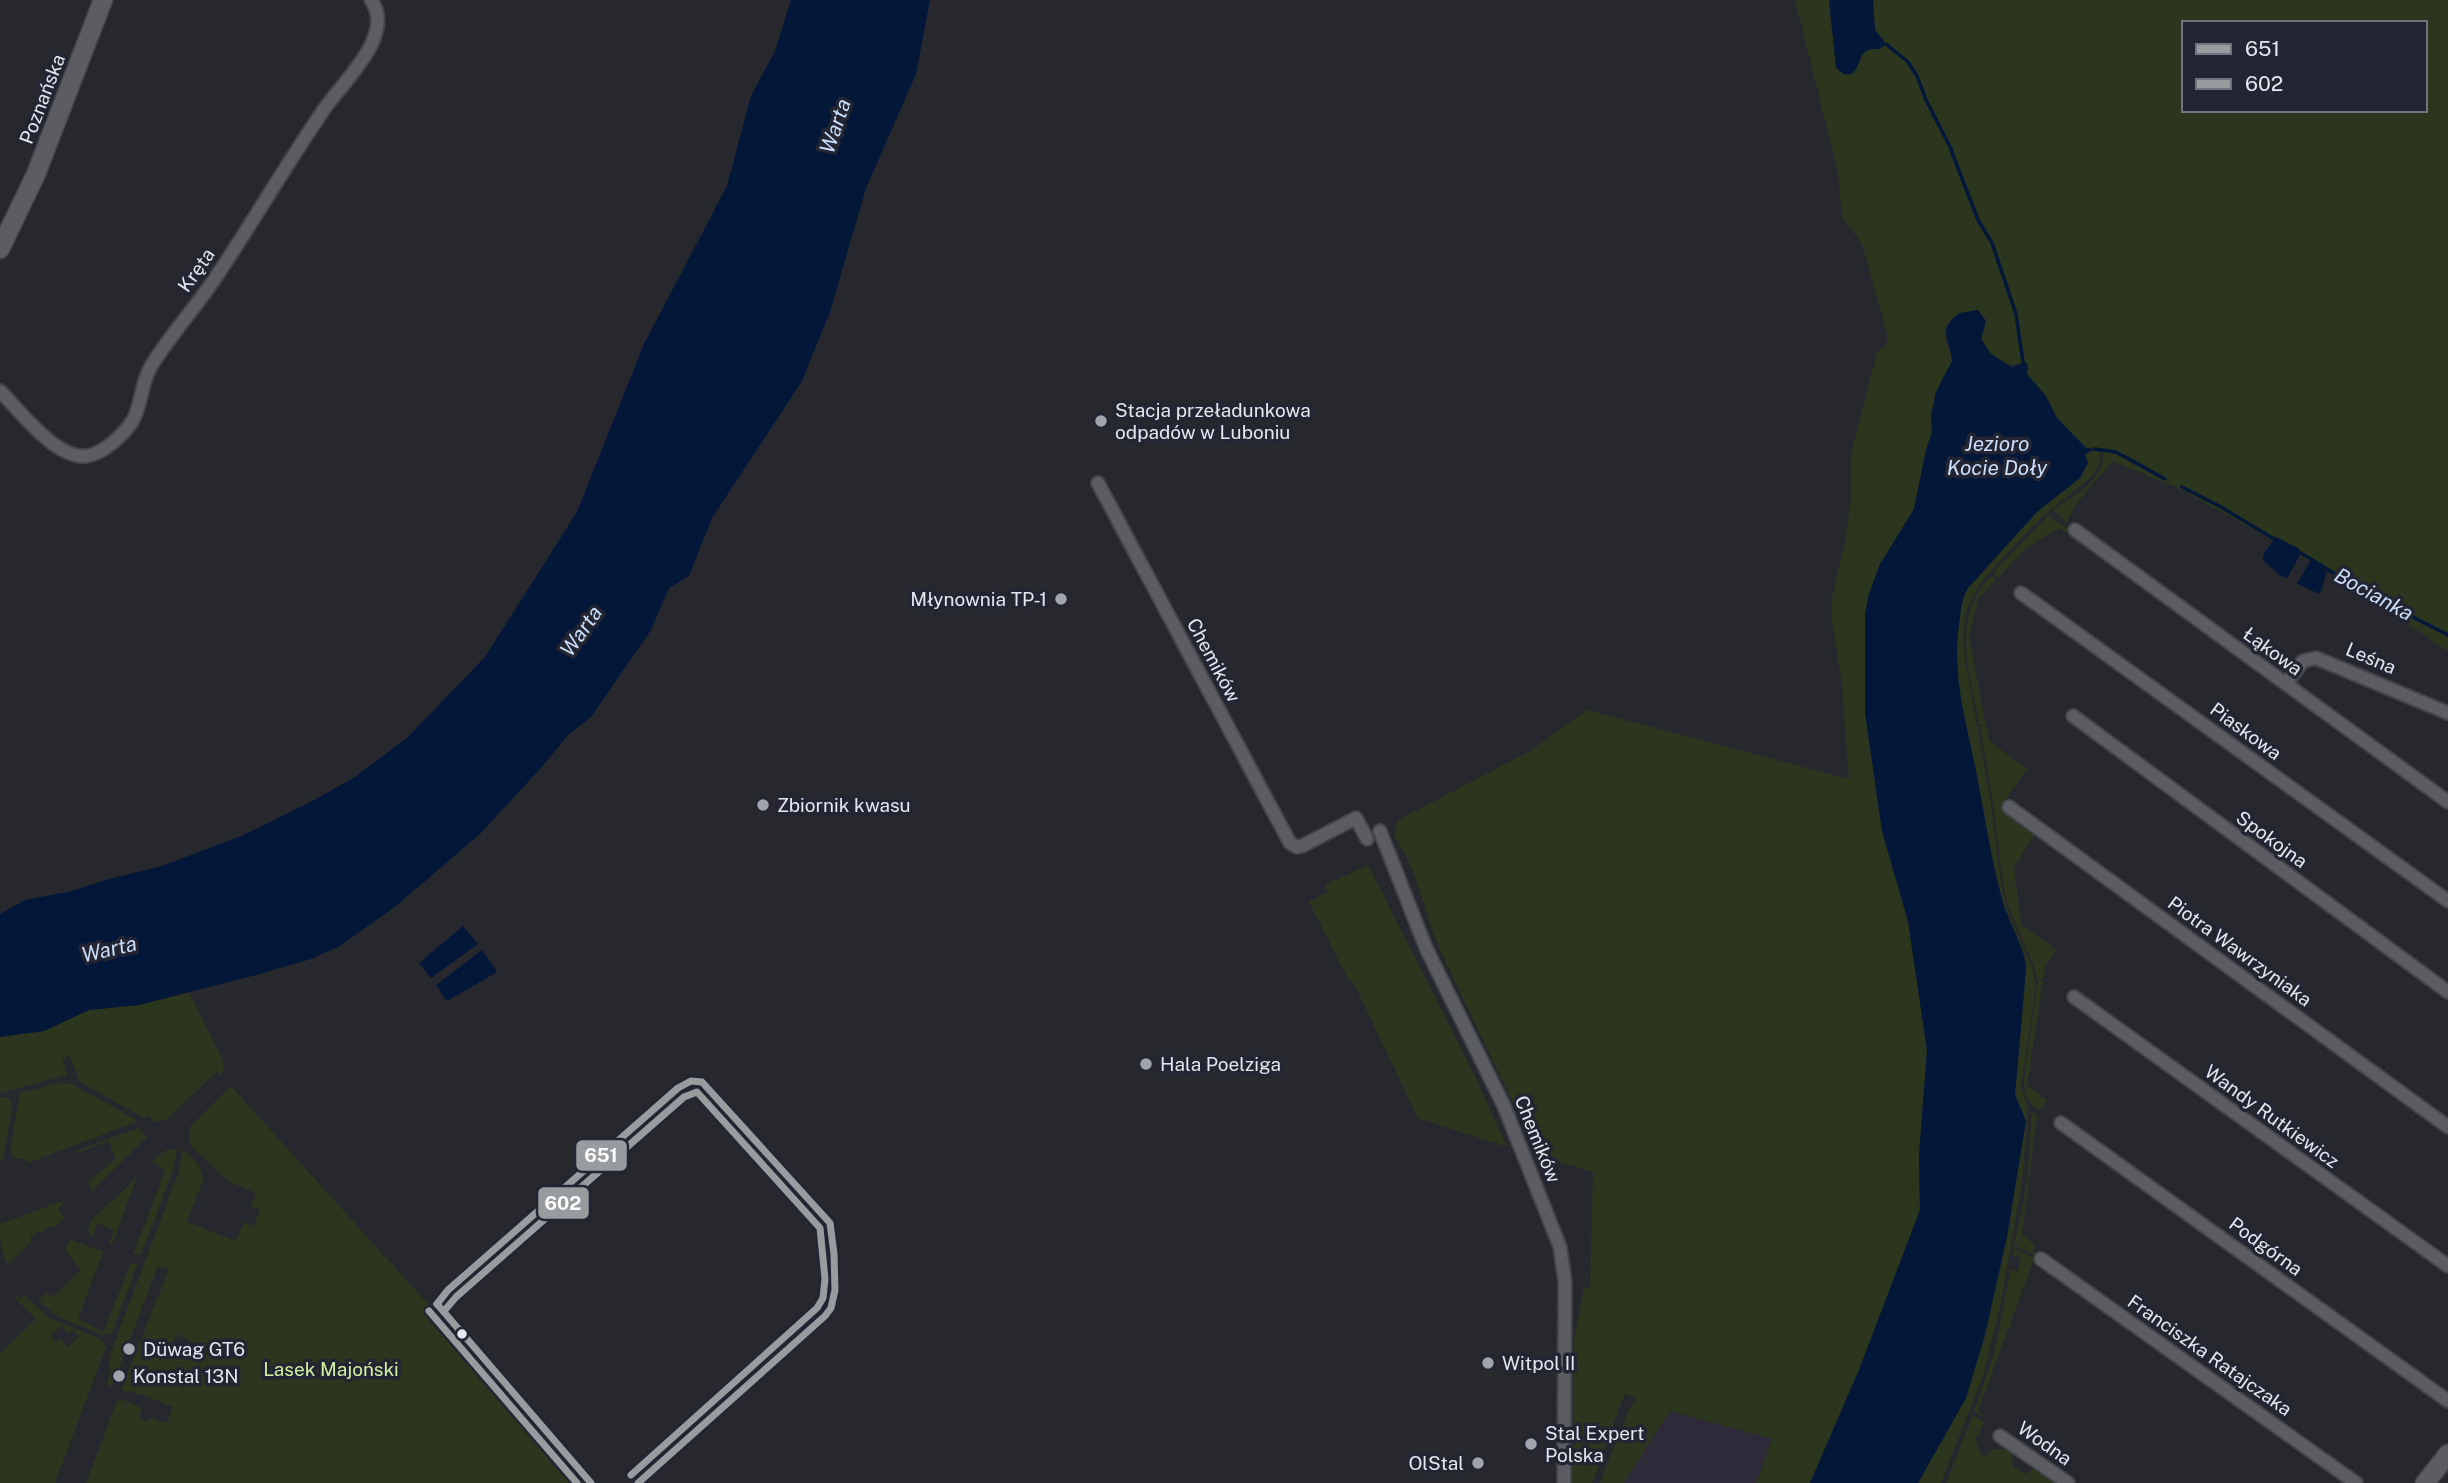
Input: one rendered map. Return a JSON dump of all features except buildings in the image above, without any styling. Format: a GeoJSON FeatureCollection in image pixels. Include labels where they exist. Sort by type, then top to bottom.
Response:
{"type":"FeatureCollection","features":[{"type":"Feature","properties":{"kind":"street","name":"Poznańska"},"geometry":{"type":"LineString","coordinates":[[0,249],[36,174],[103,0]]}},
{"type":"Feature","properties":{"kind":"street","name":"Kręta"},"geometry":{"type":"LineString","coordinates":[[0,391],[62,452],[78,456],[92,455],[118,438],[135,416],[141,389],[153,363],[215,279],[325,108],[372,44],[378,31],[379,19],[377,8],[371,0]]}},
{"type":"Feature","properties":{"kind":"street","name":"Chemików"},"geometry":{"type":"LineString","coordinates":[[1098,483],[1290,843],[1297,847],[1302,846],[1356,818],[1367,839]]}},
{"type":"Feature","properties":{"kind":"street","name":"Łąkowa"},"geometry":{"type":"LineString","coordinates":[[2075,530],[2448,802]]}},
{"type":"Feature","properties":{"kind":"street","name":"Piaskowa"},"geometry":{"type":"LineString","coordinates":[[2021,593],[2448,901]]}},
{"type":"Feature","properties":{"kind":"street","name":"Leśna"},"geometry":{"type":"LineString","coordinates":[[2286,684],[2304,661],[2316,658],[2448,713]]}},
{"type":"Feature","properties":{"kind":"street","name":"Spokojna"},"geometry":{"type":"LineString","coordinates":[[2073,716],[2448,992]]}},
{"type":"Feature","properties":{"kind":"street","name":"Piotra Wawrzyniaka"},"geometry":{"type":"LineString","coordinates":[[2009,807],[2448,1127]]}},
{"type":"Feature","properties":{"kind":"street","name":"Chemików"},"geometry":{"type":"LineString","coordinates":[[1380,831],[1426,948],[1504,1106],[1560,1247],[1565,1282],[1564,1483]]}},
{"type":"Feature","properties":{"kind":"street","name":"Wandy Rutkiewicz"},"geometry":{"type":"LineString","coordinates":[[2074,997],[2448,1266]]}},
{"type":"Feature","properties":{"kind":"street","name":"Podgórna"},"geometry":{"type":"LineString","coordinates":[[2061,1123],[2448,1401]]}},
{"type":"Feature","properties":{"kind":"street","name":"Franciszka Ratajczaka"},"geometry":{"type":"LineString","coordinates":[[2041,1259],[2356,1483]]}},
{"type":"Feature","properties":{"kind":"street","name":"Wodna"},"geometry":{"type":"LineString","coordinates":[[2000,1436],[2068,1483]]}},
{"type":"Feature","properties":{"kind":"street"},"geometry":{"type":"LineString","coordinates":[[2425,1483],[2448,1454]]}},
{"type":"Feature","properties":{"kind":"shaded area"},"geometry":{"type":"Polygon","coordinates":[[[1669,1411],[1773,1439],[1756,1483],[1624,1483],[1669,1411]]]}},
{"type":"Feature","properties":{"kind":"green space"},"geometry":{"type":"Polygon","coordinates":[[[1795,0],[1829,0],[1836,67],[1855,71],[1864,52],[1884,41],[1875,30],[1873,0],[2448,0],[2448,651],[2325,569],[2300,556],[2298,548],[2272,540],[2180,489],[2112,461],[2074,507],[2067,523],[2053,510],[2094,478],[2102,461],[2102,452],[2108,451],[2124,458],[2164,480],[2165,477],[2118,452],[2086,448],[2057,418],[2046,396],[2027,374],[2025,362],[2004,364],[1988,353],[1981,339],[1985,327],[1978,310],[1959,314],[1949,321],[1945,339],[1952,361],[1936,392],[1931,416],[1932,432],[1914,509],[1879,566],[1882,831],[1908,921],[1927,1050],[1919,1156],[1920,1210],[1859,1370],[1810,1483],[1756,1483],[1772,1439],[1670,1411],[1624,1483],[1600,1483],[1628,1412],[1636,1399],[1625,1393],[1592,1483],[1572,1483],[1574,1339],[1584,1288],[1590,1288],[1593,1172],[1538,1156],[1441,952],[1410,864],[1394,836],[1398,820],[1530,751],[1587,710],[1849,779],[1841,678],[1832,623],[1832,597],[1845,542],[1851,498],[1851,454],[1877,352],[1885,346],[1888,338],[1862,244],[1842,217],[1838,173],[1795,0]]]}},
{"type":"Feature","properties":{"kind":"green space"},"geometry":{"type":"Polygon","coordinates":[[[2099,452],[2100,463],[2091,477],[2024,535],[1979,585],[1966,612],[1963,636],[1965,660],[1991,803],[2001,884],[2006,906],[2032,968],[2036,986],[2021,1087],[2028,1109],[2022,1183],[2000,1307],[1984,1373],[1941,1483],[1918,1483],[1966,1398],[2026,1121],[2015,1095],[2025,955],[2004,905],[1994,868],[1976,769],[1959,697],[1956,648],[1962,598],[1968,588],[2050,501],[2085,454],[2099,452]]]}},
{"type":"Feature","properties":{"kind":"green space"},"geometry":{"type":"Polygon","coordinates":[[[2048,515],[2064,526],[2074,538],[2060,528],[2026,548],[1998,578],[1993,573],[2048,515]]]}},
{"type":"Feature","properties":{"kind":"green space"},"geometry":{"type":"Polygon","coordinates":[[[1991,575],[1996,580],[1978,599],[1969,637],[1986,726],[1979,723],[1966,646],[1970,610],[1991,575]]]}},
{"type":"Feature","properties":{"kind":"green space"},"geometry":{"type":"Polygon","coordinates":[[[1980,726],[1987,727],[1989,741],[2027,769],[2001,806],[2036,833],[2014,867],[2021,924],[2057,950],[2045,967],[2044,979],[2037,980],[2008,905],[1980,726]]]}},
{"type":"Feature","properties":{"kind":"green space"},"geometry":{"type":"Polygon","coordinates":[[[1368,865],[1475,1076],[1507,1147],[1418,1118],[1352,980],[1349,981],[1309,902],[1328,892],[1325,885],[1368,865]]]}},
{"type":"Feature","properties":{"kind":"green space"},"geometry":{"type":"Polygon","coordinates":[[[2038,981],[2043,981],[2027,1085],[2047,1100],[2040,1111],[2027,1098],[2024,1079],[2038,981]]]}},
{"type":"Feature","properties":{"kind":"green space"},"geometry":{"type":"Polygon","coordinates":[[[188,991],[223,1060],[224,1069],[220,1075],[217,1072],[211,1077],[167,1119],[156,1122],[147,1116],[144,1118],[80,1082],[69,1055],[62,1059],[67,1075],[0,1093],[0,1037],[44,1031],[89,1010],[139,1005],[188,991]]]}},
{"type":"Feature","properties":{"kind":"green space"},"geometry":{"type":"Polygon","coordinates":[[[56,1083],[72,1084],[138,1121],[28,1163],[26,1159],[14,1158],[10,1150],[19,1096],[21,1093],[56,1083]]]}},
{"type":"Feature","properties":{"kind":"green space","name":"Lasek Majoński"},"geometry":{"type":"Polygon","coordinates":[[[231,1086],[473,1354],[517,1398],[567,1465],[577,1483],[86,1483],[117,1401],[123,1400],[142,1408],[139,1418],[148,1422],[150,1417],[167,1423],[173,1407],[121,1390],[169,1269],[158,1266],[112,1387],[107,1384],[111,1369],[111,1352],[178,1174],[182,1150],[197,1163],[203,1180],[187,1222],[236,1241],[244,1222],[253,1226],[260,1210],[251,1206],[256,1193],[229,1182],[191,1146],[189,1128],[231,1086]],[[176,1334],[169,1350],[188,1358],[194,1342],[176,1334]]]}},
{"type":"Feature","properties":{"kind":"green space"},"geometry":{"type":"Polygon","coordinates":[[[0,1098],[10,1099],[12,1108],[3,1159],[0,1160],[0,1098]]]}},
{"type":"Feature","properties":{"kind":"green space"},"geometry":{"type":"Polygon","coordinates":[[[2032,1112],[2037,1115],[2022,1235],[2035,1245],[2033,1250],[2036,1256],[2014,1245],[2027,1183],[2032,1112]]]}},
{"type":"Feature","properties":{"kind":"green space"},"geometry":{"type":"Polygon","coordinates":[[[138,1128],[147,1137],[92,1191],[88,1182],[115,1159],[109,1141],[78,1153],[76,1151],[138,1128]]]}},
{"type":"Feature","properties":{"kind":"green space"},"geometry":{"type":"Polygon","coordinates":[[[177,1148],[173,1171],[141,1255],[132,1252],[165,1171],[152,1162],[164,1151],[177,1148]]]}},
{"type":"Feature","properties":{"kind":"green space"},"geometry":{"type":"Polygon","coordinates":[[[137,1177],[112,1244],[109,1243],[114,1230],[98,1223],[93,1235],[89,1235],[90,1222],[137,1177]]]}},
{"type":"Feature","properties":{"kind":"green space"},"geometry":{"type":"Polygon","coordinates":[[[65,1200],[58,1210],[65,1217],[54,1228],[51,1225],[42,1233],[38,1230],[30,1238],[32,1241],[8,1265],[2,1251],[0,1224],[65,1200]]]}},
{"type":"Feature","properties":{"kind":"green space"},"geometry":{"type":"Polygon","coordinates":[[[72,1240],[103,1252],[78,1319],[102,1331],[129,1268],[129,1262],[137,1265],[112,1333],[103,1335],[58,1317],[38,1301],[47,1293],[53,1297],[81,1270],[66,1251],[67,1244],[72,1240]]]}},
{"type":"Feature","properties":{"kind":"green space"},"geometry":{"type":"Polygon","coordinates":[[[2014,1248],[2033,1258],[2033,1262],[1978,1411],[1982,1417],[1974,1412],[1994,1353],[2011,1270],[2018,1271],[2020,1257],[2013,1256],[2014,1248]]]}},
{"type":"Feature","properties":{"kind":"green space"},"geometry":{"type":"Polygon","coordinates":[[[24,1295],[50,1318],[100,1339],[106,1347],[55,1483],[0,1483],[0,1354],[36,1319],[14,1297],[24,1295]],[[62,1326],[50,1335],[56,1343],[61,1339],[67,1347],[79,1337],[73,1330],[68,1333],[62,1326]]]}},
{"type":"Feature","properties":{"kind":"green space"},"geometry":{"type":"Polygon","coordinates":[[[1973,1415],[1984,1423],[1975,1439],[1981,1454],[1986,1456],[1991,1450],[2002,1449],[2012,1453],[2013,1466],[2025,1474],[2035,1468],[2043,1470],[2060,1483],[1946,1483],[1973,1415]]]}},
{"type":"Feature","properties":{"kind":"water","name":"Warta"},"geometry":{"type":"Polygon","coordinates":[[[791,0],[930,0],[916,74],[866,188],[830,312],[802,381],[712,518],[689,576],[669,588],[651,630],[591,717],[569,734],[480,834],[396,906],[340,946],[311,959],[256,975],[139,1005],[89,1010],[44,1031],[0,1037],[0,914],[25,900],[72,891],[162,866],[241,836],[309,803],[355,777],[407,738],[485,657],[577,512],[644,344],[727,186],[751,96],[775,51],[791,0]]]}},
{"type":"Feature","properties":{"kind":"water"},"geometry":{"type":"Polygon","coordinates":[[[1829,0],[1873,0],[1875,30],[1886,44],[1880,49],[1867,50],[1852,74],[1847,75],[1836,67],[1829,0]]]}},
{"type":"Feature","properties":{"kind":"water","name":"Jezioro Kocie Doły"},"geometry":{"type":"Polygon","coordinates":[[[1978,310],[1986,321],[1981,339],[1991,354],[2012,367],[2025,362],[2028,365],[2027,374],[2046,396],[2057,418],[2086,448],[2095,449],[2085,454],[2088,463],[2080,478],[2037,512],[1968,588],[1959,624],[1957,663],[1964,716],[1999,887],[2023,952],[2026,969],[2015,1095],[2026,1121],[2007,1237],[1985,1335],[1966,1398],[1918,1483],[1810,1483],[1859,1370],[1920,1210],[1919,1156],[1927,1050],[1908,921],[1882,831],[1865,713],[1865,615],[1879,566],[1914,509],[1932,432],[1931,416],[1936,392],[1952,361],[1946,336],[1948,325],[1959,313],[1978,310]]]}},
{"type":"Feature","properties":{"kind":"water"},"geometry":{"type":"Polygon","coordinates":[[[2276,537],[2298,548],[2301,553],[2287,578],[2263,560],[2264,553],[2276,537]]]}},
{"type":"Feature","properties":{"kind":"water"},"geometry":{"type":"Polygon","coordinates":[[[2311,560],[2327,572],[2320,594],[2297,584],[2311,560]]]}},
{"type":"Feature","properties":{"kind":"water"},"geometry":{"type":"Polygon","coordinates":[[[463,926],[478,944],[431,978],[419,963],[463,926]]]}},
{"type":"Feature","properties":{"kind":"water"},"geometry":{"type":"Polygon","coordinates":[[[482,950],[497,972],[447,1001],[436,985],[482,950]]]}},
{"type":"Feature","properties":{"kind":"waterway"},"geometry":{"type":"LineString","coordinates":[[1886,44],[1908,62],[1917,76],[1950,147],[1978,220],[1992,243],[2016,314],[2023,362]]}},
{"type":"Feature","properties":{"kind":"waterway","name":"Bocianka"},"geometry":{"type":"LineString","coordinates":[[2095,449],[2116,452],[2165,479]]}},
{"type":"Feature","properties":{"kind":"waterway","name":"Bocianka"},"geometry":{"type":"LineString","coordinates":[[2182,487],[2274,539]]}},
{"type":"Feature","properties":{"kind":"waterway","name":"Bocianka"},"geometry":{"type":"LineString","coordinates":[[2301,553],[2368,594],[2448,635]]}},
{"type":"Feature","properties":{"kind":"transit line","name":"651"},"geometry":{"type":"LineString","coordinates":[[437,1304],[448,1290],[678,1088],[691,1081],[702,1082],[830,1223],[835,1290],[831,1308],[825,1316],[638,1483]]}},
{"type":"Feature","properties":{"kind":"transit line","name":"602"},"geometry":{"type":"LineString","coordinates":[[445,1310],[456,1297],[684,1097],[697,1092],[820,1228],[825,1279],[823,1298],[817,1308],[631,1475]]}},
{"type":"Feature","properties":{"kind":"transit line","name":"651"},"geometry":{"type":"LineString","coordinates":[[437,1304],[591,1483]]}},
{"type":"Feature","properties":{"kind":"transit line","name":"602"},"geometry":{"type":"LineString","coordinates":[[429,1311],[577,1483]]}},
{"type":"Feature","properties":{"kind":"place","name":"Stacja przeładunkowa odpadów w Luboniu"},"geometry":{"type":"Point","coordinates":[1101,421]}},
{"type":"Feature","properties":{"kind":"place","name":"Młynownia TP-1"},"geometry":{"type":"Point","coordinates":[1061,599]}},
{"type":"Feature","properties":{"kind":"place","name":"Zbiornik kwasu"},"geometry":{"type":"Point","coordinates":[763,805]}},
{"type":"Feature","properties":{"kind":"place","name":"Hala Poelziga"},"geometry":{"type":"Point","coordinates":[1146,1064]}},
{"type":"Feature","properties":{"kind":"place","name":"Düwag GT6"},"geometry":{"type":"Point","coordinates":[129,1349]}},
{"type":"Feature","properties":{"kind":"place","name":"Witpol II"},"geometry":{"type":"Point","coordinates":[1488,1363]}},
{"type":"Feature","properties":{"kind":"place","name":"Konstal 13N"},"geometry":{"type":"Point","coordinates":[119,1376]}},
{"type":"Feature","properties":{"kind":"place","name":"Stal Expert Polska"},"geometry":{"type":"Point","coordinates":[1531,1444]}},
{"type":"Feature","properties":{"kind":"place","name":"OlStal"},"geometry":{"type":"Point","coordinates":[1478,1463]}}]}
